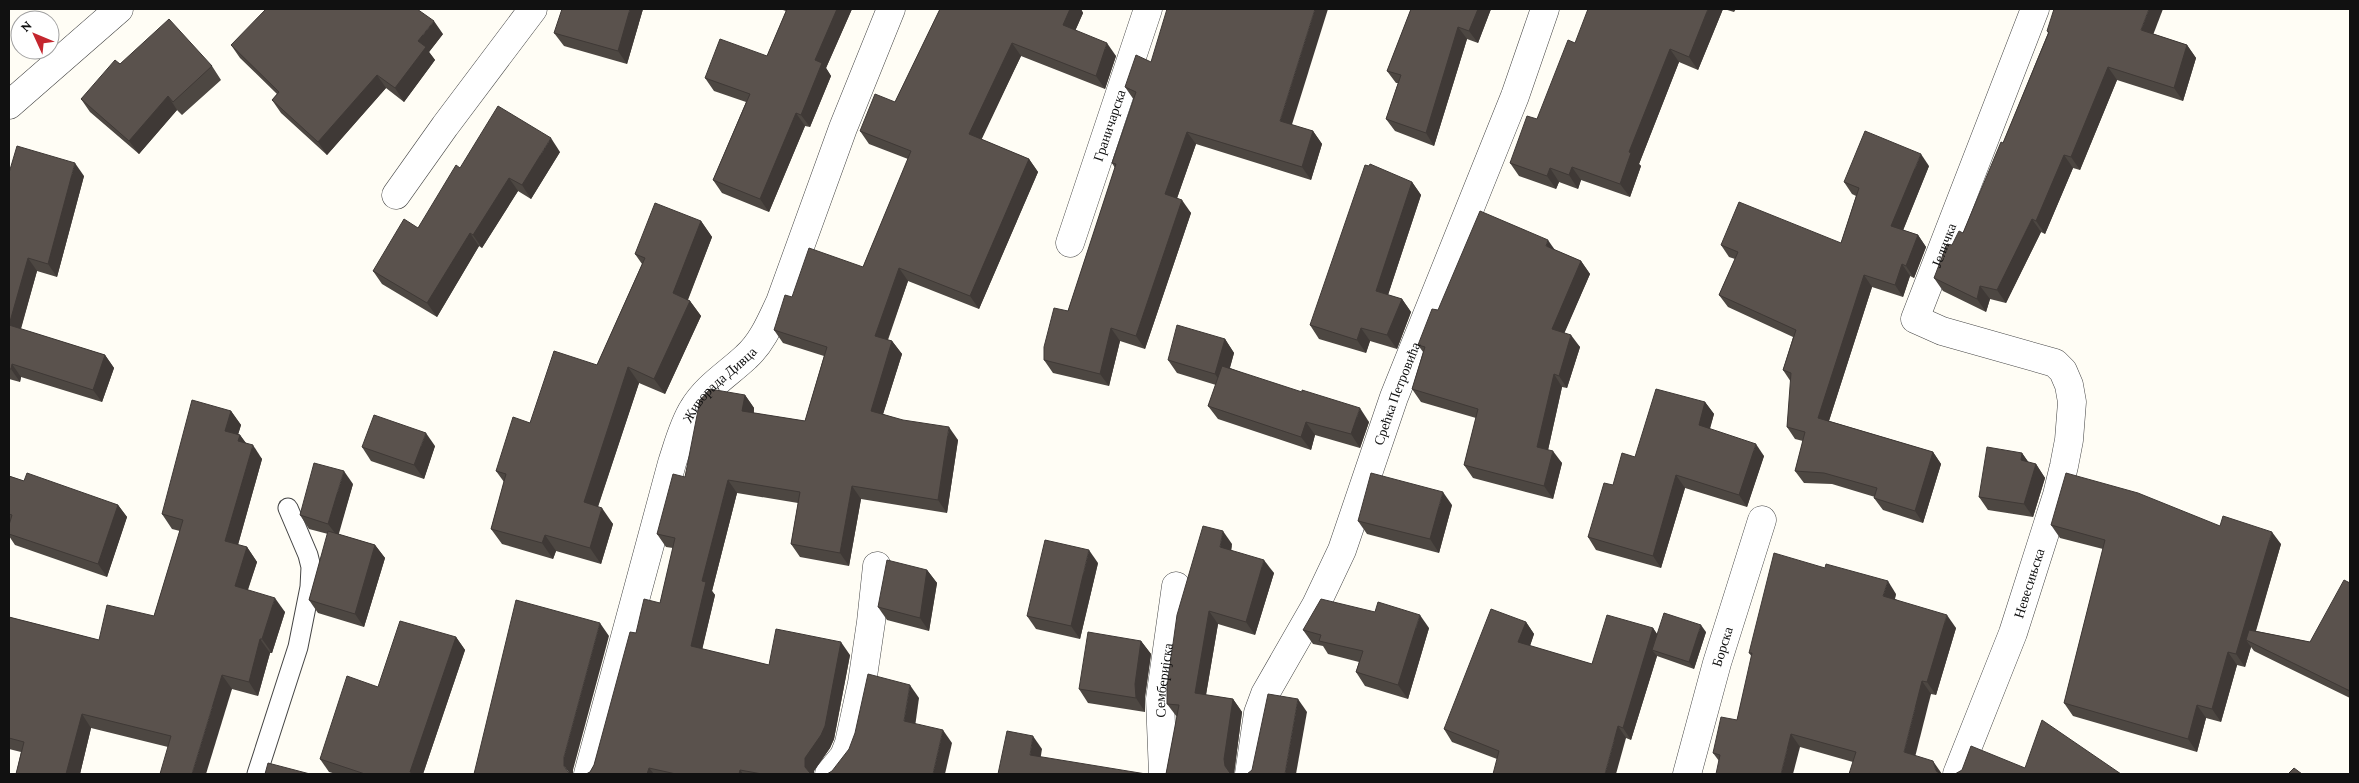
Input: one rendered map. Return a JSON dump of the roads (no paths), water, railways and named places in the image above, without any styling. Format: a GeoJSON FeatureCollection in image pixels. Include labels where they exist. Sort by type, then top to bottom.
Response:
{"type":"FeatureCollection","features":[{"type":"Feature","properties":{"kind":"street"},"geometry":{"type":"LineString","coordinates":[[9,105],[119,9]]}},
{"type":"Feature","properties":{"kind":"street"},"geometry":{"type":"LineString","coordinates":[[396,195],[450,118],[534,9]]}},
{"type":"Feature","properties":{"kind":"street","name":"Живорада Дивца"},"geometry":{"type":"LineString","coordinates":[[588,774],[672,463],[682,433],[693,408],[759,342],[780,302],[844,128],[891,9]]}},
{"type":"Feature","properties":{"kind":"street","name":"Граничарска"},"geometry":{"type":"LineString","coordinates":[[1070,243],[1148,9]]}},
{"type":"Feature","properties":{"kind":"street","name":"Срећка Петровића"},"geometry":{"type":"LineString","coordinates":[[1249,774],[1258,713],[1265,694],[1316,605],[1342,550],[1394,396],[1515,96],[1545,9]]}},
{"type":"Feature","properties":{"kind":"street","name":"Јеличка"},"geometry":{"type":"LineString","coordinates":[[2035,9],[1915,319],[1942,331],[2055,363],[2063,371],[2069,385]]}},
{"type":"Feature","properties":{"kind":"street","name":"Невесињска"},"geometry":{"type":"LineString","coordinates":[[1956,774],[2013,633],[2057,495],[2069,440],[2072,402],[2069,385]]}},
{"type":"Feature","properties":{"kind":"street","name":"Борска"},"geometry":{"type":"LineString","coordinates":[[1687,774],[1717,663],[1762,520]]}},
{"type":"Feature","properties":{"kind":"street"},"geometry":{"type":"LineString","coordinates":[[829,774],[844,756],[849,743],[862,683],[877,566]]}},
{"type":"Feature","properties":{"kind":"street","name":"Семберијска"},"geometry":{"type":"LineString","coordinates":[[1163,774],[1160,699],[1176,586]]}},
{"type":"Feature","properties":{"kind":"lane"},"geometry":{"type":"LineString","coordinates":[[257,774],[298,647],[310,587],[311,567],[308,555],[288,508]]}}]}
